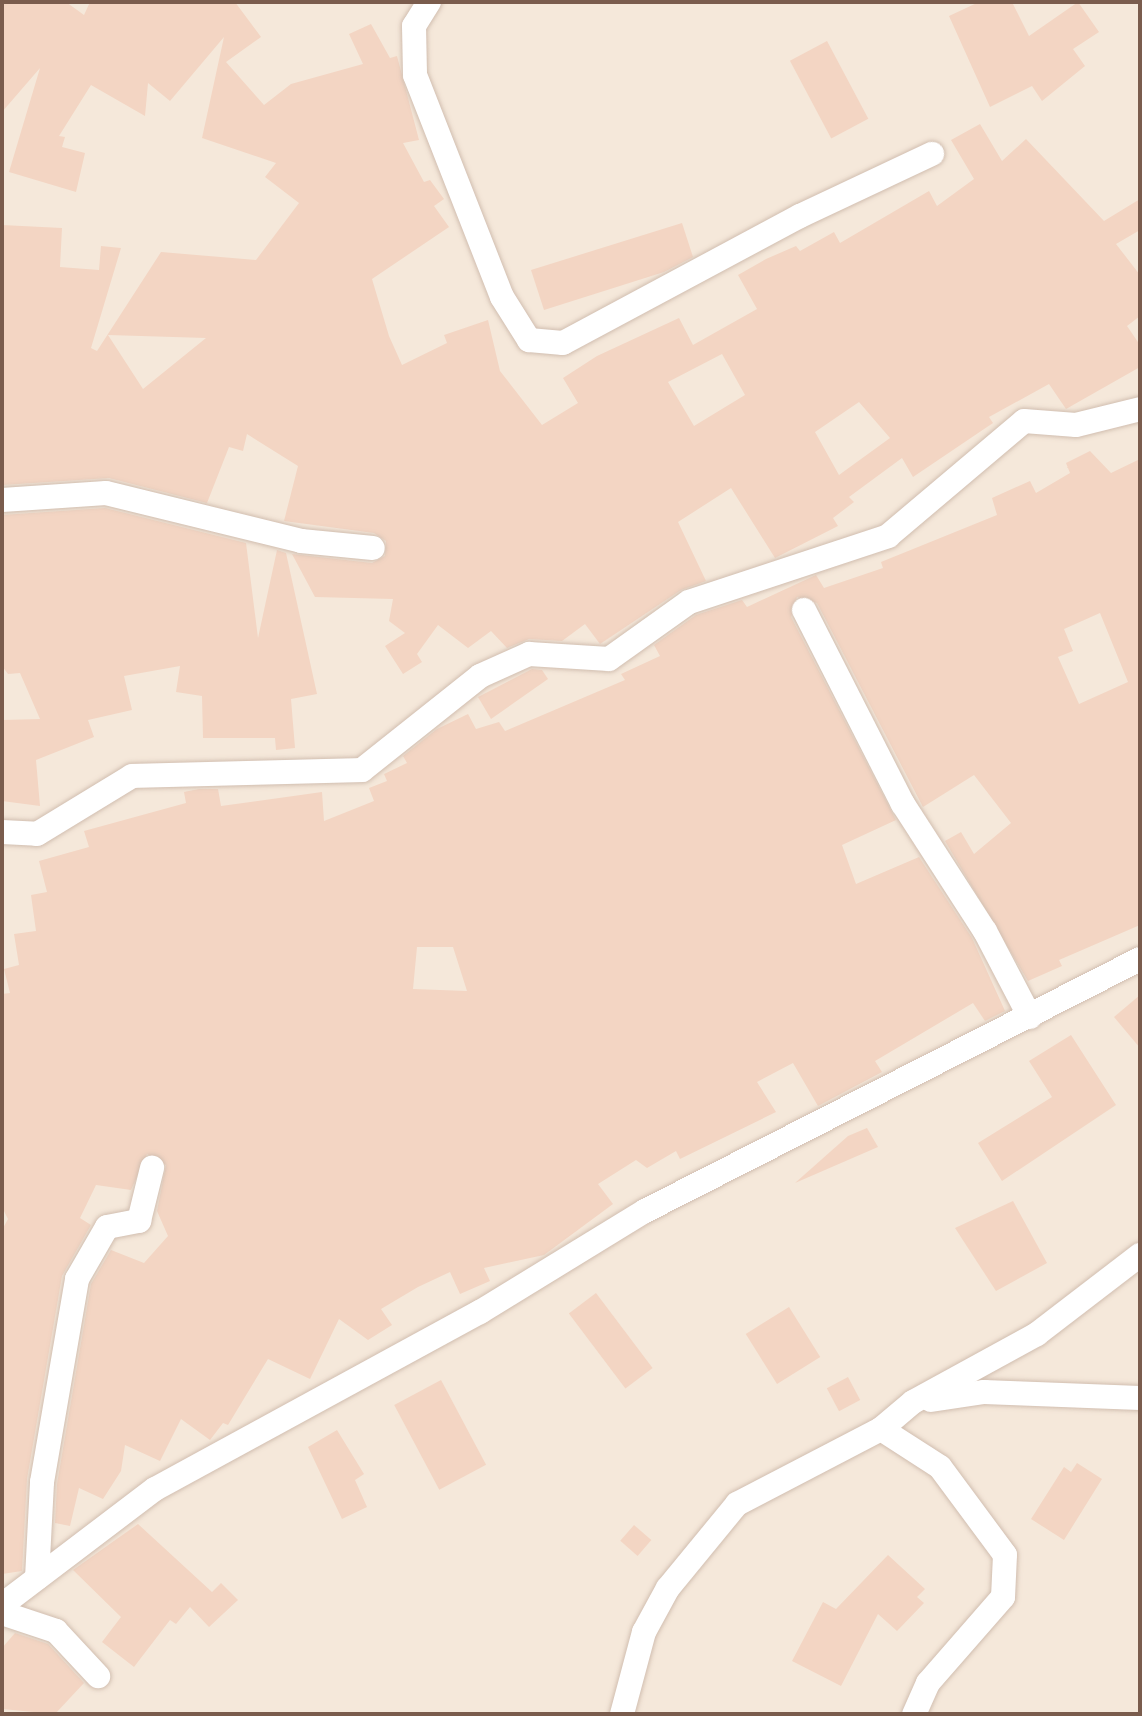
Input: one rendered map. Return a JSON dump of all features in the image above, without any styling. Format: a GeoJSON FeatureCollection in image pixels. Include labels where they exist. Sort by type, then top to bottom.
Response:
{"type":"FeatureCollection","features":[{"type":"Feature","properties":{"kind":"street"},"geometry":{"type":"LineString","coordinates":[[429,2],[414,26],[415,75],[502,297],[528,340],[563,343],[932,154]]}},
{"type":"Feature","properties":{"kind":"street"},"geometry":{"type":"LineString","coordinates":[[2,832],[37,834],[132,776],[362,771],[480,676],[529,654],[609,659],[689,602],[888,536],[1024,421],[1076,425],[1140,409]]}},
{"type":"Feature","properties":{"kind":"street"},"geometry":{"type":"LineString","coordinates":[[2,500],[106,493],[301,541],[373,548]]}},
{"type":"Feature","properties":{"kind":"street"},"geometry":{"type":"LineString","coordinates":[[804,610],[903,804],[985,931],[1030,1017]]}},
{"type":"Feature","properties":{"kind":"street"},"geometry":{"type":"LineString","coordinates":[[2,1605],[155,1489],[480,1312],[645,1211],[1140,959]]}},
{"type":"Feature","properties":{"kind":"street"},"geometry":{"type":"LineString","coordinates":[[37,1578],[42,1482],[77,1279],[107,1227],[139,1221],[152,1168]]}},
{"type":"Feature","properties":{"kind":"street"},"geometry":{"type":"LineString","coordinates":[[622,1714],[644,1632],[668,1588],[722,1521],[782,1478],[881,1429],[913,1402],[1037,1334],[1140,1255]]}},
{"type":"Feature","properties":{"kind":"street"},"geometry":{"type":"LineString","coordinates":[[913,1402],[984,1392],[1140,1398]]}},
{"type":"Feature","properties":{"kind":"street"},"geometry":{"type":"LineString","coordinates":[[881,1429],[940,1467],[1005,1555],[1003,1597],[928,1683],[914,1714]]}},
{"type":"Feature","properties":{"kind":"street"},"geometry":{"type":"LineString","coordinates":[[2,1614],[57,1631],[98,1676]]}},
{"type":"Feature","properties":{"kind":"shaded area"},"geometry":{"type":"Polygon","coordinates":[[[2,2],[1140,2],[1140,1714],[2,1714],[2,2]]]}},
{"type":"Feature","properties":{"kind":"building"},"geometry":{"type":"Polygon","coordinates":[[[2,2],[66,2],[84,15],[90,2],[235,2],[261,37],[226,62],[264,105],[291,84],[363,64],[349,34],[371,24],[390,58],[397,56],[419,140],[403,143],[424,182],[430,180],[444,199],[434,206],[449,227],[372,279],[389,336],[402,365],[447,343],[444,335],[488,320],[500,371],[542,425],[578,403],[563,378],[597,356],[679,318],[693,345],[757,309],[738,275],[766,259],[796,246],[800,251],[834,232],[840,243],[929,191],[937,206],[974,179],[951,140],[980,124],[1002,161],[1026,139],[1104,221],[1140,199],[1140,230],[1116,244],[1140,275],[1140,316],[1127,326],[1140,345],[1140,367],[1066,409],[1049,384],[989,417],[993,423],[913,477],[902,458],[849,497],[854,502],[833,518],[838,526],[775,558],[731,488],[678,522],[706,581],[681,590],[600,644],[585,624],[562,641],[529,639],[507,648],[491,631],[468,648],[438,625],[417,654],[422,662],[403,674],[385,646],[405,633],[389,621],[393,599],[315,597],[292,554],[372,563],[385,556],[386,541],[374,533],[284,521],[298,466],[247,434],[243,451],[229,447],[207,503],[109,478],[2,485],[2,225],[62,228],[60,267],[99,270],[101,246],[121,248],[91,348],[97,351],[161,252],[256,260],[299,203],[265,177],[276,163],[202,138],[224,37],[170,101],[148,83],[145,116],[91,85],[59,136],[65,137],[62,147],[85,153],[76,192],[9,172],[40,68],[2,112],[2,2]],[[108,335],[143,389],[206,338],[108,335]],[[722,354],[668,382],[694,426],[745,395],[722,354]],[[859,402],[815,432],[839,475],[890,438],[859,402]]]}},
{"type":"Feature","properties":{"kind":"building"},"geometry":{"type":"Polygon","coordinates":[[[979,2],[1012,2],[1029,36],[1078,2],[1099,32],[1073,49],[1085,66],[1042,101],[1032,86],[990,107],[949,16],[979,2]]]}},
{"type":"Feature","properties":{"kind":"building"},"geometry":{"type":"Polygon","coordinates":[[[827,41],[868,119],[831,138],[790,61],[827,41]]]}},
{"type":"Feature","properties":{"kind":"building"},"geometry":{"type":"Polygon","coordinates":[[[682,223],[693,257],[664,272],[544,310],[531,270],[682,223]]]}},
{"type":"Feature","properties":{"kind":"building"},"geometry":{"type":"Polygon","coordinates":[[[1090,451],[1111,473],[1140,459],[1140,925],[1059,960],[1062,966],[1028,981],[945,841],[961,832],[974,854],[1011,823],[974,775],[923,807],[817,603],[797,597],[791,617],[896,820],[842,845],[856,884],[919,857],[972,938],[1005,1011],[985,1021],[973,1003],[875,1061],[882,1072],[818,1106],[793,1063],[757,1082],[776,1112],[680,1159],[676,1151],[647,1168],[636,1160],[598,1184],[613,1204],[544,1255],[484,1268],[490,1281],[460,1294],[450,1272],[418,1287],[381,1309],[392,1325],[368,1340],[339,1319],[310,1379],[268,1359],[228,1425],[223,1423],[210,1440],[181,1419],[160,1461],[125,1445],[121,1471],[103,1499],[79,1488],[70,1526],[55,1523],[57,1484],[91,1284],[111,1250],[144,1263],[168,1236],[157,1211],[166,1165],[147,1154],[131,1190],[96,1185],[80,1218],[91,1225],[62,1276],[27,1479],[22,1571],[2,1574],[2,1230],[8,1219],[2,1207],[2,994],[10,993],[4,969],[19,965],[14,934],[36,931],[31,895],[47,892],[39,861],[89,847],[84,831],[186,803],[184,792],[199,789],[218,789],[221,806],[322,792],[324,821],[374,801],[369,788],[387,781],[384,774],[407,763],[403,756],[437,729],[468,714],[476,729],[499,722],[505,731],[625,680],[621,674],[660,656],[654,645],[696,615],[742,600],[747,607],[816,575],[824,588],[883,568],[881,562],[997,515],[992,498],[1030,481],[1036,493],[1070,473],[1066,463],[1090,451]],[[1100,613],[1064,629],[1073,651],[1058,657],[1079,704],[1128,682],[1100,613]],[[417,947],[413,989],[467,991],[453,947],[417,947]]]}},
{"type":"Feature","properties":{"kind":"building"},"geometry":{"type":"Polygon","coordinates":[[[105,508],[246,543],[258,638],[277,550],[286,553],[317,694],[291,699],[295,748],[276,750],[275,738],[203,738],[202,696],[176,692],[180,666],[124,676],[132,710],[88,720],[94,737],[36,760],[40,806],[2,801],[3,720],[40,719],[20,673],[8,674],[2,666],[2,515],[105,508]]]}},
{"type":"Feature","properties":{"kind":"building"},"geometry":{"type":"Polygon","coordinates":[[[532,669],[542,670],[548,679],[491,719],[478,697],[532,669]]]}},
{"type":"Feature","properties":{"kind":"building"},"geometry":{"type":"Polygon","coordinates":[[[1140,995],[1140,1048],[1114,1017],[1140,995]]]}},
{"type":"Feature","properties":{"kind":"building"},"geometry":{"type":"Polygon","coordinates":[[[1071,1035],[1116,1105],[1002,1181],[978,1143],[1052,1097],[1029,1061],[1071,1035]]]}},
{"type":"Feature","properties":{"kind":"building"},"geometry":{"type":"Polygon","coordinates":[[[867,1128],[878,1147],[795,1183],[848,1136],[867,1128]]]}},
{"type":"Feature","properties":{"kind":"building"},"geometry":{"type":"Polygon","coordinates":[[[1013,1201],[1047,1263],[996,1291],[955,1228],[1013,1201]]]}},
{"type":"Feature","properties":{"kind":"building"},"geometry":{"type":"Polygon","coordinates":[[[596,1293],[653,1368],[625,1389],[569,1313],[596,1293]]]}},
{"type":"Feature","properties":{"kind":"building"},"geometry":{"type":"Polygon","coordinates":[[[789,1307],[820,1357],[777,1384],[746,1334],[789,1307]]]}},
{"type":"Feature","properties":{"kind":"building"},"geometry":{"type":"Polygon","coordinates":[[[848,1377],[860,1400],[839,1411],[827,1388],[848,1377]]]}},
{"type":"Feature","properties":{"kind":"building"},"geometry":{"type":"Polygon","coordinates":[[[441,1380],[486,1465],[439,1490],[394,1405],[441,1380]]]}},
{"type":"Feature","properties":{"kind":"building"},"geometry":{"type":"Polygon","coordinates":[[[337,1430],[364,1474],[355,1480],[367,1507],[342,1519],[308,1447],[337,1430]]]}},
{"type":"Feature","properties":{"kind":"building"},"geometry":{"type":"Polygon","coordinates":[[[1077,1463],[1102,1479],[1064,1540],[1031,1519],[1064,1467],[1071,1472],[1077,1463]]]}},
{"type":"Feature","properties":{"kind":"building"},"geometry":{"type":"Polygon","coordinates":[[[138,1524],[212,1592],[221,1583],[238,1600],[209,1627],[190,1607],[176,1624],[170,1620],[134,1667],[102,1642],[121,1617],[73,1570],[138,1524]]]}},
{"type":"Feature","properties":{"kind":"building"},"geometry":{"type":"Polygon","coordinates":[[[634,1525],[651,1540],[638,1556],[620,1541],[634,1525]]]}},
{"type":"Feature","properties":{"kind":"building"},"geometry":{"type":"Polygon","coordinates":[[[888,1555],[925,1589],[917,1597],[924,1603],[897,1631],[878,1614],[841,1686],[792,1661],[823,1602],[836,1609],[888,1555]]]}},
{"type":"Feature","properties":{"kind":"building"},"geometry":{"type":"Polygon","coordinates":[[[15,1633],[48,1644],[84,1683],[55,1714],[2,1709],[2,1648],[15,1633]]]}}]}
